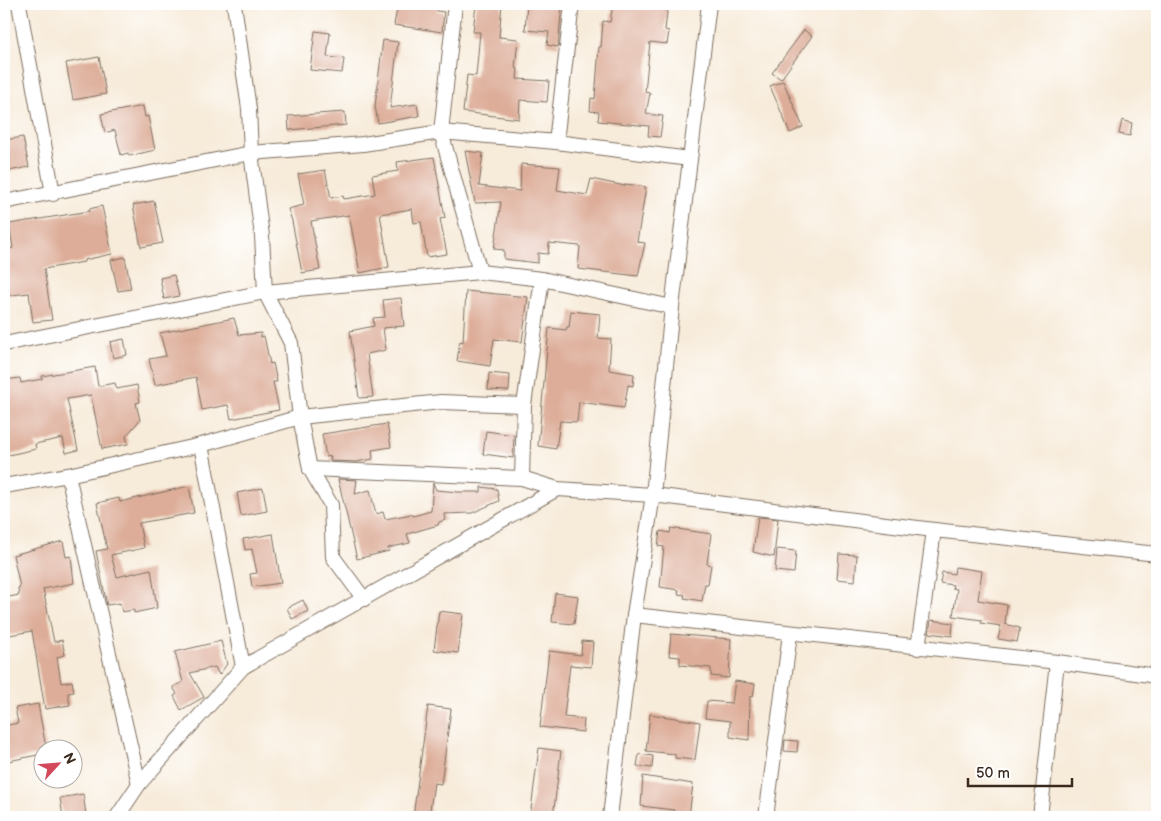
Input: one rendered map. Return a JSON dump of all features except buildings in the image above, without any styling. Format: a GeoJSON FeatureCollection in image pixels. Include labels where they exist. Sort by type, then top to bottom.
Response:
{"type":"FeatureCollection","features":[{"type":"Feature","properties":{"kind":"street"},"geometry":{"type":"LineString","coordinates":[[19,4],[53,194]]}},
{"type":"Feature","properties":{"kind":"street"},"geometry":{"type":"LineString","coordinates":[[234,4],[250,109],[251,153],[262,236],[265,292],[291,343],[300,417],[310,469],[331,505],[333,557],[364,599]]}},
{"type":"Feature","properties":{"kind":"street"},"geometry":{"type":"LineString","coordinates":[[455,4],[440,132],[480,272]]}},
{"type":"Feature","properties":{"kind":"street"},"geometry":{"type":"LineString","coordinates":[[556,142],[572,4]]}},
{"type":"Feature","properties":{"kind":"street"},"geometry":{"type":"LineString","coordinates":[[610,817],[634,615],[653,495],[672,307],[709,4]]}},
{"type":"Feature","properties":{"kind":"street"},"geometry":{"type":"LineString","coordinates":[[4,202],[53,194],[251,153],[363,144],[440,132],[556,142],[690,159]]}},
{"type":"Feature","properties":{"kind":"street"},"geometry":{"type":"LineString","coordinates":[[4,344],[265,292],[480,272],[542,279],[672,307]]}},
{"type":"Feature","properties":{"kind":"street"},"geometry":{"type":"LineString","coordinates":[[522,478],[524,405],[542,279]]}},
{"type":"Feature","properties":{"kind":"street"},"geometry":{"type":"LineString","coordinates":[[4,486],[68,475],[201,445],[300,417],[441,402],[524,405]]}},
{"type":"Feature","properties":{"kind":"street"},"geometry":{"type":"LineString","coordinates":[[201,445],[243,667]]}},
{"type":"Feature","properties":{"kind":"street"},"geometry":{"type":"LineString","coordinates":[[310,469],[522,478],[557,488],[653,495],[934,530],[1157,554]]}},
{"type":"Feature","properties":{"kind":"street"},"geometry":{"type":"LineString","coordinates":[[68,475],[139,784]]}},
{"type":"Feature","properties":{"kind":"street"},"geometry":{"type":"LineString","coordinates":[[117,817],[139,784],[243,667],[557,488]]}},
{"type":"Feature","properties":{"kind":"street"},"geometry":{"type":"LineString","coordinates":[[918,648],[934,530]]}},
{"type":"Feature","properties":{"kind":"street"},"geometry":{"type":"LineString","coordinates":[[634,615],[790,634],[1057,662],[1157,676]]}},
{"type":"Feature","properties":{"kind":"street"},"geometry":{"type":"LineString","coordinates":[[766,817],[790,634]]}},
{"type":"Feature","properties":{"kind":"street"},"geometry":{"type":"LineString","coordinates":[[1040,817],[1057,662]]}}]}
